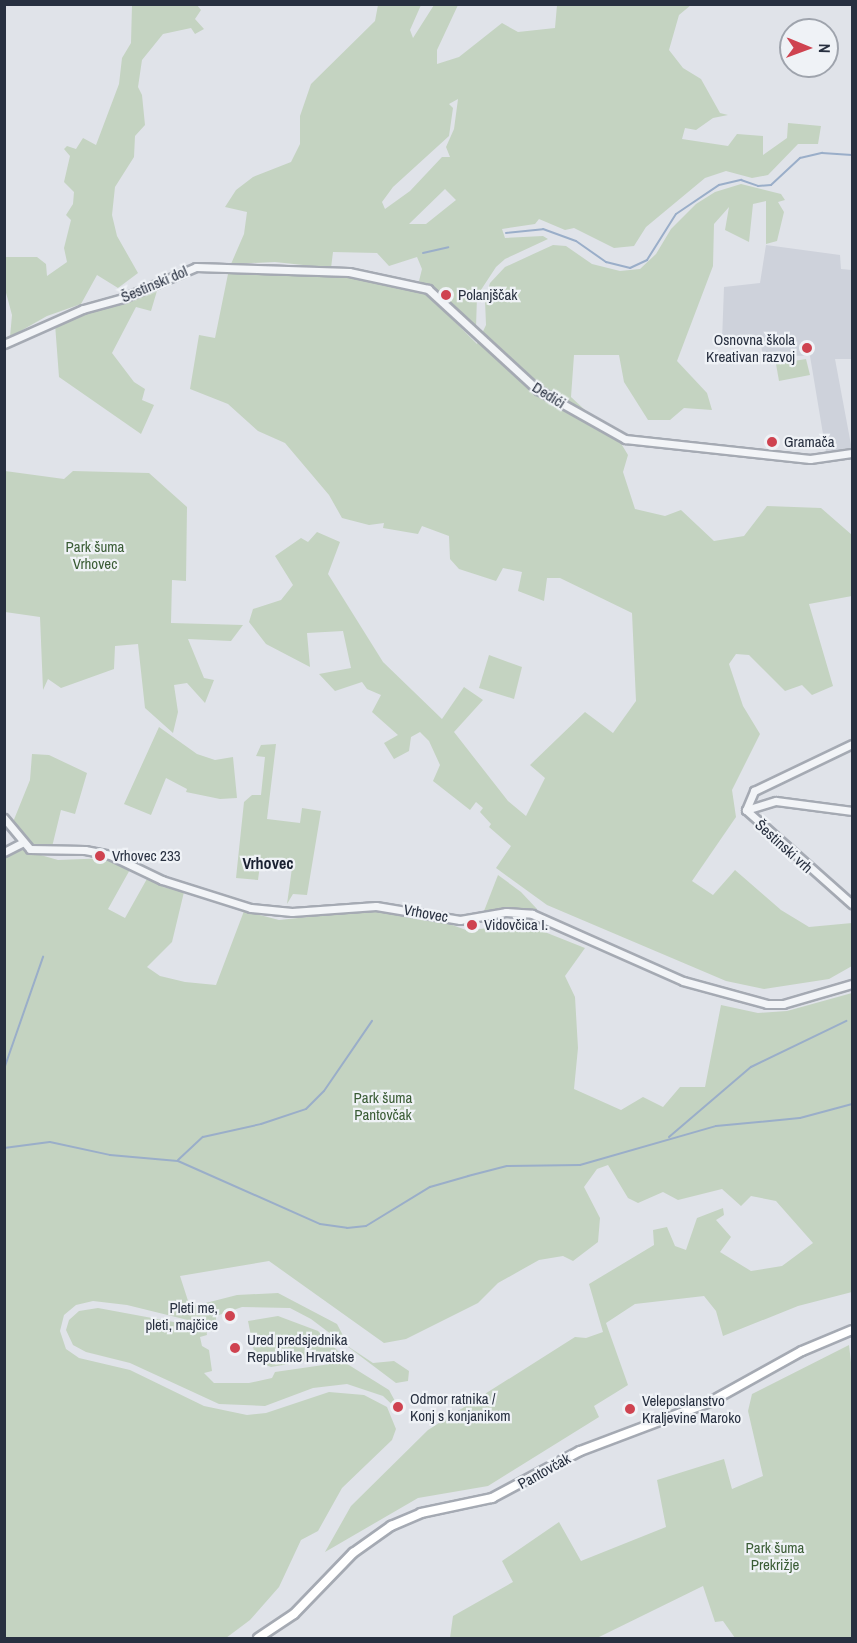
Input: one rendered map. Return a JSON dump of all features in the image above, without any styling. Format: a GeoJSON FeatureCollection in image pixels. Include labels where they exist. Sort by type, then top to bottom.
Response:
{"type":"FeatureCollection","features":[{"type":"Feature","properties":{"kind":"main road","name":"Pantovčak"},"geometry":{"type":"LineString","coordinates":[[258,1638],[294,1614],[353,1553],[391,1526],[421,1513],[475,1503],[507,1491],[580,1451],[715,1399],[802,1351],[852,1330]]}},
{"type":"Feature","properties":{"kind":"street","name":"Šestinski dol"},"geometry":{"type":"LineString","coordinates":[[4,344],[83,309],[123,298],[196,267],[224,266],[275,271]]}},
{"type":"Feature","properties":{"kind":"street","name":"Dedići"},"geometry":{"type":"LineString","coordinates":[[275,271],[349,272],[428,289],[531,384],[626,439],[810,459],[852,453]]}},
{"type":"Feature","properties":{"kind":"street"},"geometry":{"type":"LineString","coordinates":[[746,810],[754,791],[852,744]]}},
{"type":"Feature","properties":{"kind":"street","name":"Šestinski vrh"},"geometry":{"type":"LineString","coordinates":[[746,810],[776,801],[852,811]]}},
{"type":"Feature","properties":{"kind":"street","name":"Šestinski vrh"},"geometry":{"type":"LineString","coordinates":[[746,810],[852,904]]}},
{"type":"Feature","properties":{"kind":"street"},"geometry":{"type":"LineString","coordinates":[[4,818],[22,843],[4,852]]}},
{"type":"Feature","properties":{"kind":"street","name":"Vrhovec"},"geometry":{"type":"LineString","coordinates":[[22,843],[40,852],[76,849],[110,855],[162,880],[264,910],[376,906],[460,920],[500,913],[532,914],[682,981],[767,1004],[783,1004],[852,984]]}},
{"type":"Feature","properties":{"kind":"shaded area","name":"Osnovna škola Kreativan razvoj"},"geometry":{"type":"Polygon","coordinates":[[[766,245],[840,255],[841,269],[852,270],[852,359],[835,359],[852,450],[826,452],[810,356],[763,355],[760,341],[722,341],[724,287],[760,283],[766,245]]]}},
{"type":"Feature","properties":{"kind":"green space"},"geometry":{"type":"Polygon","coordinates":[[[132,5],[197,5],[201,10],[195,19],[204,29],[195,34],[191,28],[163,34],[142,60],[138,87],[142,95],[145,125],[135,136],[134,157],[115,187],[112,215],[117,236],[138,273],[118,288],[97,275],[81,304],[47,316],[10,337],[12,315],[5,289],[5,257],[37,257],[46,264],[47,276],[67,262],[64,248],[71,220],[66,215],[73,204],[74,192],[64,182],[70,156],[64,149],[67,146],[76,149],[83,138],[96,145],[119,84],[122,58],[131,43],[132,5]]]}},
{"type":"Feature","properties":{"kind":"green space"},"geometry":{"type":"Polygon","coordinates":[[[378,5],[421,5],[410,30],[413,38],[434,5],[458,5],[437,50],[437,64],[459,57],[502,23],[518,32],[555,28],[557,5],[691,5],[679,15],[669,50],[683,68],[701,79],[720,113],[728,115],[713,118],[696,130],[685,128],[682,139],[728,146],[737,134],[763,136],[763,155],[787,138],[788,123],[821,126],[818,144],[798,144],[768,175],[752,178],[726,171],[705,178],[646,227],[634,246],[614,248],[574,228],[565,230],[539,219],[535,224],[502,229],[505,238],[543,236],[548,239],[505,259],[496,267],[477,296],[476,328],[456,314],[433,289],[419,281],[422,269],[417,257],[389,266],[377,253],[333,252],[331,268],[275,262],[231,264],[244,234],[247,212],[225,207],[236,190],[253,177],[291,162],[300,144],[300,116],[311,84],[375,21],[378,5]],[[458,99],[449,104],[453,108],[449,136],[393,187],[382,202],[385,209],[410,191],[442,157],[450,157],[446,147],[454,129],[458,99]],[[445,189],[409,224],[426,224],[456,200],[445,189]]]}},
{"type":"Feature","properties":{"kind":"green space"},"geometry":{"type":"Polygon","coordinates":[[[741,184],[781,194],[785,200],[778,202],[784,212],[777,241],[766,244],[766,201],[753,204],[749,242],[725,230],[729,207],[714,224],[713,266],[677,361],[707,393],[712,410],[684,408],[670,420],[648,420],[624,382],[619,355],[574,355],[571,397],[587,412],[610,425],[628,455],[623,472],[635,509],[665,516],[681,510],[714,541],[744,536],[767,506],[821,508],[852,535],[852,596],[809,604],[833,686],[812,695],[802,685],[785,691],[749,655],[736,654],[729,664],[743,706],[760,734],[732,790],[736,817],[692,881],[713,895],[735,870],[781,910],[809,927],[852,923],[852,966],[829,979],[764,989],[726,981],[547,905],[496,868],[511,846],[489,827],[491,824],[480,812],[483,808],[476,802],[470,810],[433,781],[440,765],[429,741],[420,732],[411,737],[409,751],[394,759],[384,743],[398,735],[372,712],[381,695],[367,689],[362,682],[335,691],[319,674],[351,668],[343,631],[307,633],[310,667],[266,644],[249,622],[253,609],[281,600],[293,585],[275,556],[301,538],[308,542],[317,532],[340,542],[328,574],[383,662],[442,719],[464,687],[483,700],[454,732],[508,801],[526,816],[545,778],[530,765],[585,712],[613,733],[636,701],[632,613],[560,578],[547,578],[544,601],[518,591],[522,572],[503,568],[496,581],[459,569],[450,559],[449,536],[422,526],[418,534],[383,528],[384,523],[369,525],[342,518],[329,495],[285,443],[258,431],[228,404],[190,389],[199,335],[215,338],[229,269],[251,275],[354,275],[424,291],[477,344],[486,325],[485,300],[490,283],[505,267],[553,245],[566,246],[592,264],[620,271],[640,269],[656,254],[671,229],[696,204],[715,192],[741,184]]]}},
{"type":"Feature","properties":{"kind":"green space"},"geometry":{"type":"Polygon","coordinates":[[[159,284],[151,311],[136,307],[112,353],[134,382],[145,389],[142,400],[154,405],[141,434],[59,377],[55,324],[126,301],[159,284]]]}},
{"type":"Feature","properties":{"kind":"green space"},"geometry":{"type":"Polygon","coordinates":[[[806,359],[810,375],[779,381],[776,364],[806,359]]]}},
{"type":"Feature","properties":{"kind":"green space","name":"Park šuma Vrhovec"},"geometry":{"type":"Polygon","coordinates":[[[5,471],[64,479],[73,471],[149,473],[187,507],[186,581],[172,580],[171,623],[243,625],[231,641],[188,639],[204,678],[214,680],[205,703],[187,683],[174,685],[178,712],[173,733],[145,708],[138,644],[115,646],[114,669],[61,688],[48,679],[43,690],[40,617],[5,612],[5,471]]]}},
{"type":"Feature","properties":{"kind":"green space"},"geometry":{"type":"Polygon","coordinates":[[[489,655],[522,667],[514,699],[479,688],[489,655]]]}},
{"type":"Feature","properties":{"kind":"green space"},"geometry":{"type":"Polygon","coordinates":[[[159,727],[197,754],[215,760],[233,757],[237,798],[220,799],[186,792],[187,789],[166,778],[151,815],[124,804],[159,727]]]}},
{"type":"Feature","properties":{"kind":"green space"},"geometry":{"type":"Polygon","coordinates":[[[276,744],[267,819],[300,823],[302,808],[321,811],[307,895],[293,894],[287,904],[292,868],[260,865],[258,880],[236,878],[244,802],[252,795],[261,795],[265,757],[256,756],[261,745],[276,744]]]}},
{"type":"Feature","properties":{"kind":"green space"},"geometry":{"type":"Polygon","coordinates":[[[32,754],[49,755],[87,773],[75,814],[61,810],[52,847],[28,843],[13,822],[30,780],[32,754]]]}},
{"type":"Feature","properties":{"kind":"green space","name":"Park šuma Pantovčak"},"geometry":{"type":"Polygon","coordinates":[[[23,850],[58,860],[110,858],[132,866],[108,909],[125,918],[148,877],[163,887],[184,892],[172,942],[147,967],[160,976],[185,982],[216,985],[244,911],[279,920],[366,911],[430,917],[466,930],[527,925],[585,948],[565,976],[575,997],[578,1048],[574,1089],[621,1110],[643,1097],[663,1107],[680,1087],[705,1087],[721,1005],[758,1013],[787,1011],[852,993],[852,1292],[798,1306],[723,1336],[716,1311],[704,1296],[635,1304],[606,1323],[628,1385],[594,1406],[599,1417],[488,1486],[418,1498],[325,1552],[351,1506],[428,1430],[575,1337],[586,1338],[603,1332],[589,1284],[654,1245],[653,1230],[667,1227],[675,1246],[686,1250],[697,1218],[723,1208],[724,1215],[716,1220],[731,1237],[720,1252],[751,1271],[782,1266],[813,1243],[776,1201],[751,1196],[741,1206],[722,1189],[678,1200],[663,1192],[638,1203],[628,1198],[608,1165],[597,1169],[584,1187],[600,1218],[598,1242],[573,1261],[563,1256],[539,1260],[498,1283],[478,1303],[406,1339],[384,1343],[269,1261],[180,1276],[190,1307],[237,1295],[278,1293],[337,1324],[349,1347],[373,1363],[394,1361],[409,1371],[408,1381],[396,1383],[311,1319],[290,1308],[242,1307],[216,1316],[216,1320],[200,1323],[127,1305],[93,1301],[76,1305],[64,1315],[60,1331],[66,1349],[79,1358],[130,1370],[204,1406],[247,1415],[266,1413],[329,1392],[364,1395],[387,1407],[396,1429],[392,1440],[342,1488],[318,1531],[301,1540],[279,1587],[250,1620],[226,1638],[5,1638],[4,855],[23,850]]]}},
{"type":"Feature","properties":{"kind":"green space"},"geometry":{"type":"Polygon","coordinates":[[[498,875],[521,892],[537,909],[484,911],[498,875]]]}},
{"type":"Feature","properties":{"kind":"green space"},"geometry":{"type":"Polygon","coordinates":[[[98,1308],[206,1328],[207,1335],[200,1337],[202,1346],[209,1350],[212,1371],[204,1373],[214,1383],[249,1383],[272,1378],[275,1372],[344,1362],[389,1390],[402,1414],[383,1396],[347,1384],[313,1388],[265,1406],[219,1404],[130,1363],[86,1352],[73,1345],[66,1330],[69,1320],[79,1311],[98,1308]]]}},
{"type":"Feature","properties":{"kind":"green space"},"geometry":{"type":"Polygon","coordinates":[[[278,1316],[318,1331],[342,1355],[271,1367],[256,1361],[248,1321],[278,1316]]]}},
{"type":"Feature","properties":{"kind":"green space","name":"Park šuma Prekrižje"},"geometry":{"type":"Polygon","coordinates":[[[849,1345],[852,1371],[852,1638],[735,1638],[723,1621],[715,1622],[703,1586],[597,1638],[450,1638],[453,1616],[513,1582],[502,1561],[559,1522],[581,1561],[666,1527],[657,1480],[724,1459],[732,1489],[763,1476],[748,1411],[752,1394],[849,1345]]]}},
{"type":"Feature","properties":{"kind":"waterway"},"geometry":{"type":"LineString","coordinates":[[506,233],[543,229],[576,241],[606,262],[630,268],[647,260],[676,214],[719,185],[741,180],[758,186],[771,185],[800,158],[822,153],[852,155]]}},
{"type":"Feature","properties":{"kind":"waterway"},"geometry":{"type":"LineString","coordinates":[[423,253],[448,247]]}},
{"type":"Feature","properties":{"kind":"waterway"},"geometry":{"type":"LineString","coordinates":[[4,1069],[43,957]]}},
{"type":"Feature","properties":{"kind":"waterway"},"geometry":{"type":"LineString","coordinates":[[178,1160],[203,1137],[261,1124],[306,1109],[324,1091],[372,1021]]}},
{"type":"Feature","properties":{"kind":"waterway"},"geometry":{"type":"LineString","coordinates":[[669,1137],[751,1067],[846,1021]]}},
{"type":"Feature","properties":{"kind":"waterway"},"geometry":{"type":"LineString","coordinates":[[4,1148],[50,1142],[110,1155],[178,1161],[320,1224],[347,1228],[366,1226],[430,1187],[507,1166],[580,1165],[716,1126],[800,1118],[852,1104]]}},
{"type":"Feature","properties":{"kind":"place","name":"Polanjščak"},"geometry":{"type":"Point","coordinates":[446,295]}},
{"type":"Feature","properties":{"kind":"place","name":"Osnovna škola Kreativan razvoj"},"geometry":{"type":"Point","coordinates":[807,348]}},
{"type":"Feature","properties":{"kind":"place","name":"Gramača"},"geometry":{"type":"Point","coordinates":[772,442]}},
{"type":"Feature","properties":{"kind":"place","name":"Vrhovec 233"},"geometry":{"type":"Point","coordinates":[100,856]}},
{"type":"Feature","properties":{"kind":"place","name":"Vidovčica I."},"geometry":{"type":"Point","coordinates":[472,925]}},
{"type":"Feature","properties":{"kind":"place","name":"Pleti me, pleti, majčice"},"geometry":{"type":"Point","coordinates":[230,1316]}},
{"type":"Feature","properties":{"kind":"place","name":"Ured predsjednika Republike Hrvatske"},"geometry":{"type":"Point","coordinates":[235,1348]}},
{"type":"Feature","properties":{"kind":"place","name":"Odmor ratnika / Konj s konjanikom"},"geometry":{"type":"Point","coordinates":[398,1407]}},
{"type":"Feature","properties":{"kind":"place","name":"Veleposlanstvo Kraljevine Maroko"},"geometry":{"type":"Point","coordinates":[630,1409]}},
{"type":"Feature","properties":{"kind":"district","name":"Vrhovec"},"geometry":{"type":"Point","coordinates":[268,863]}}]}
